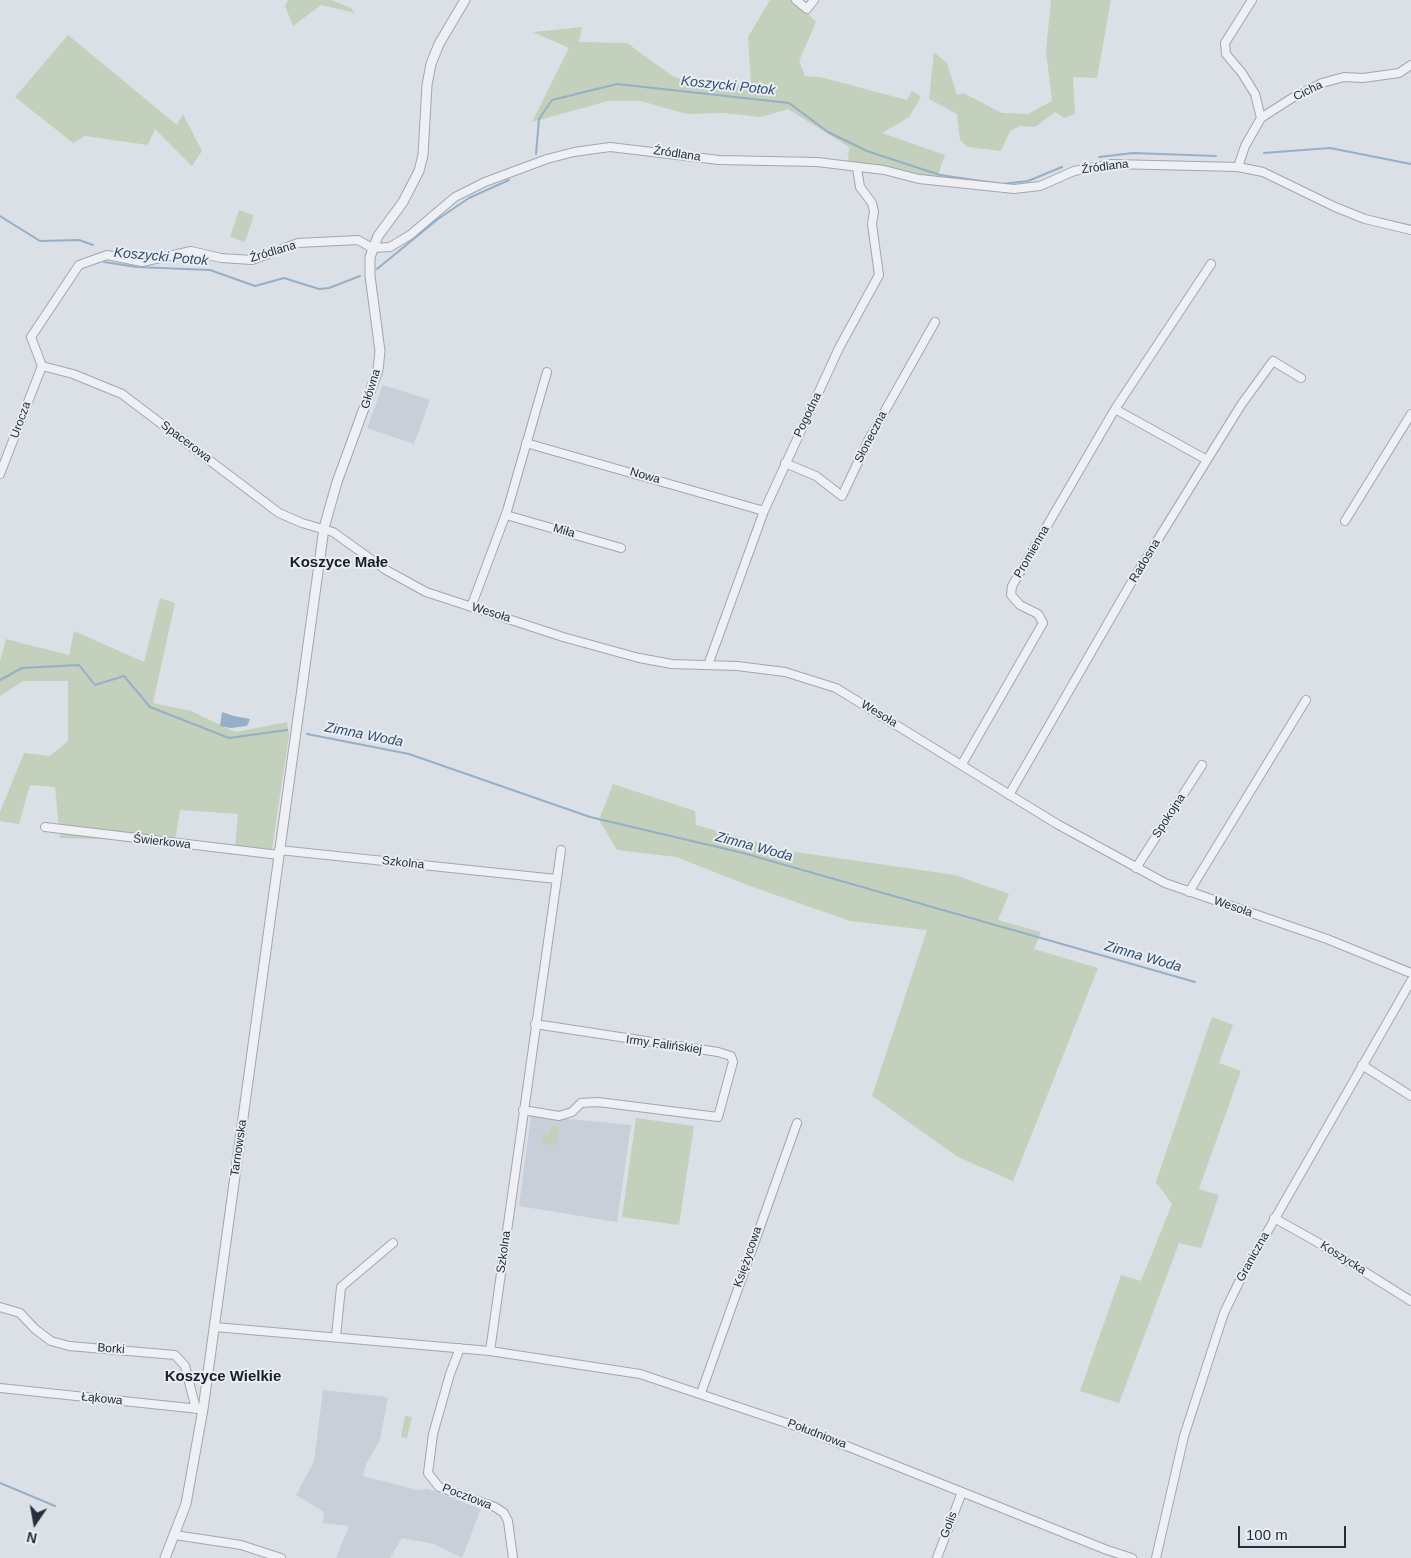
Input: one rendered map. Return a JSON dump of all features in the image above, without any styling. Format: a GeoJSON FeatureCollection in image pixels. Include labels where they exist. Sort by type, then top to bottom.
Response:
{"type":"FeatureCollection","features":[{"type":"Feature","properties":{"kind":"street","name":"Główna"},"geometry":{"type":"LineString","coordinates":[[295,734],[324,528],[337,482],[378,370],[380,351],[370,276],[372,248],[380,231],[411,188],[419,171],[423,155],[427,85],[431,64],[439,44],[465,0]]}},
{"type":"Feature","properties":{"kind":"street"},"geometry":{"type":"LineString","coordinates":[[796,0],[806,9],[814,0]]}},
{"type":"Feature","properties":{"kind":"street"},"geometry":{"type":"LineString","coordinates":[[1252,0],[1225,43],[1226,54],[1242,73],[1255,94],[1261,118]]}},
{"type":"Feature","properties":{"kind":"street","name":"Cicha"},"geometry":{"type":"LineString","coordinates":[[1238,166],[1245,146],[1261,118],[1292,98],[1322,83],[1344,77],[1363,78],[1399,73],[1411,65]]}},
{"type":"Feature","properties":{"kind":"street","name":"Źródlana"},"geometry":{"type":"LineString","coordinates":[[42,366],[31,338],[79,265],[108,256],[142,262],[191,251],[221,258],[252,260],[298,243],[358,240],[372,248],[390,248],[410,235],[455,197],[485,182],[546,159],[574,152],[610,147],[719,160],[817,162],[884,170],[919,180],[1014,189],[1040,186],[1074,171],[1112,164],[1238,166],[1263,172],[1335,207],[1365,219],[1411,230]]}},
{"type":"Feature","properties":{"kind":"street","name":"Pogodna"},"geometry":{"type":"LineString","coordinates":[[708,665],[764,511],[785,463],[839,348],[879,275],[872,224],[874,212],[872,203],[860,187],[858,168]]}},
{"type":"Feature","properties":{"kind":"street","name":"Promienna"},"geometry":{"type":"LineString","coordinates":[[962,764],[1043,623],[1038,614],[1020,604],[1011,595],[1012,586],[1115,409],[1211,264]]}},
{"type":"Feature","properties":{"kind":"street","name":"Słoneczna"},"geometry":{"type":"LineString","coordinates":[[785,463],[816,476],[842,496],[869,439],[935,322]]}},
{"type":"Feature","properties":{"kind":"street","name":"Radosna"},"geometry":{"type":"LineString","coordinates":[[1009,795],[1132,583],[1241,405],[1273,361],[1301,378]]}},
{"type":"Feature","properties":{"kind":"street","name":"Urocza"},"geometry":{"type":"LineString","coordinates":[[0,474],[42,366]]}},
{"type":"Feature","properties":{"kind":"street","name":"Spacerowa"},"geometry":{"type":"LineString","coordinates":[[42,366],[73,374],[122,394],[279,513],[302,524],[324,528]]}},
{"type":"Feature","properties":{"kind":"street"},"geometry":{"type":"LineString","coordinates":[[471,607],[506,515],[547,372]]}},
{"type":"Feature","properties":{"kind":"street"},"geometry":{"type":"LineString","coordinates":[[1115,409],[1207,460]]}},
{"type":"Feature","properties":{"kind":"street"},"geometry":{"type":"LineString","coordinates":[[1345,521],[1411,414]]}},
{"type":"Feature","properties":{"kind":"street","name":"Nowa"},"geometry":{"type":"LineString","coordinates":[[526,443],[764,511]]}},
{"type":"Feature","properties":{"kind":"street","name":"Miła"},"geometry":{"type":"LineString","coordinates":[[506,515],[621,548]]}},
{"type":"Feature","properties":{"kind":"street","name":"Wesoła"},"geometry":{"type":"LineString","coordinates":[[324,528],[386,570],[426,592],[596,647],[672,664],[737,666],[785,672],[836,688],[962,764],[1009,795],[1136,868],[1188,892],[1327,939],[1411,973]]}},
{"type":"Feature","properties":{"kind":"street"},"geometry":{"type":"LineString","coordinates":[[1188,892],[1306,700]]}},
{"type":"Feature","properties":{"kind":"street","name":"Tarnowska"},"geometry":{"type":"LineString","coordinates":[[165,1558],[175,1535],[192,1480],[200,1409],[215,1327],[295,734]]}},
{"type":"Feature","properties":{"kind":"street","name":"Spokojna"},"geometry":{"type":"LineString","coordinates":[[1136,868],[1202,765]]}},
{"type":"Feature","properties":{"kind":"street","name":"Świerkowa"},"geometry":{"type":"LineString","coordinates":[[45,827],[279,852]]}},
{"type":"Feature","properties":{"kind":"street","name":"Szkolna"},"geometry":{"type":"LineString","coordinates":[[490,1351],[561,850]]}},
{"type":"Feature","properties":{"kind":"street","name":"Szkolna"},"geometry":{"type":"LineString","coordinates":[[279,852],[556,879]]}},
{"type":"Feature","properties":{"kind":"street","name":"Graniczna"},"geometry":{"type":"LineString","coordinates":[[1156,1558],[1184,1436],[1218,1329],[1239,1280],[1411,980]]}},
{"type":"Feature","properties":{"kind":"street","name":"Irmy Falińskiej"},"geometry":{"type":"LineString","coordinates":[[524,1110],[559,1116],[572,1112],[582,1103],[598,1102],[718,1117],[732,1062],[731,1056],[535,1024]]}},
{"type":"Feature","properties":{"kind":"street"},"geometry":{"type":"LineString","coordinates":[[1362,1066],[1411,1096]]}},
{"type":"Feature","properties":{"kind":"street","name":"Księżycowa"},"geometry":{"type":"LineString","coordinates":[[701,1393],[797,1123]]}},
{"type":"Feature","properties":{"kind":"street","name":"Koszycka"},"geometry":{"type":"LineString","coordinates":[[1274,1218],[1317,1242],[1411,1301]]}},
{"type":"Feature","properties":{"kind":"street"},"geometry":{"type":"LineString","coordinates":[[336,1337],[341,1287],[393,1243]]}},
{"type":"Feature","properties":{"kind":"street","name":"Borki"},"geometry":{"type":"LineString","coordinates":[[0,1307],[20,1313],[35,1329],[51,1341],[69,1346],[175,1355],[185,1366],[200,1409]]}},
{"type":"Feature","properties":{"kind":"street"},"geometry":{"type":"LineString","coordinates":[[215,1327],[490,1351]]}},
{"type":"Feature","properties":{"kind":"street","name":"Pocztowa"},"geometry":{"type":"LineString","coordinates":[[460,1348],[450,1374],[433,1434],[428,1473],[439,1487],[495,1507],[504,1513],[508,1521],[513,1558]]}},
{"type":"Feature","properties":{"kind":"street","name":"Południowa"},"geometry":{"type":"LineString","coordinates":[[490,1351],[640,1374],[701,1393],[804,1429],[1106,1550],[1132,1558]]}},
{"type":"Feature","properties":{"kind":"street","name":"Łąkowa"},"geometry":{"type":"LineString","coordinates":[[0,1388],[200,1409]]}},
{"type":"Feature","properties":{"kind":"street","name":"Golis"},"geometry":{"type":"LineString","coordinates":[[937,1558],[962,1492]]}},
{"type":"Feature","properties":{"kind":"street"},"geometry":{"type":"LineString","coordinates":[[175,1535],[241,1545],[281,1558]]}},
{"type":"Feature","properties":{"kind":"shaded area"},"geometry":{"type":"Polygon","coordinates":[[[383,385],[430,400],[414,444],[367,428],[383,385]]]}},
{"type":"Feature","properties":{"kind":"shaded area"},"geometry":{"type":"Polygon","coordinates":[[[531,1115],[631,1125],[617,1222],[519,1206],[531,1115]]]}},
{"type":"Feature","properties":{"kind":"shaded area"},"geometry":{"type":"Polygon","coordinates":[[[323,1390],[388,1397],[380,1440],[366,1464],[363,1476],[417,1490],[428,1489],[481,1509],[462,1558],[434,1544],[402,1538],[390,1558],[336,1558],[349,1526],[323,1523],[324,1512],[296,1495],[314,1462],[323,1390]]]}},
{"type":"Feature","properties":{"kind":"green space"},"geometry":{"type":"Polygon","coordinates":[[[288,0],[331,0],[351,8],[355,13],[321,5],[293,26],[285,6],[288,0]]]}},
{"type":"Feature","properties":{"kind":"green space"},"geometry":{"type":"Polygon","coordinates":[[[770,0],[794,0],[816,22],[799,61],[805,76],[820,77],[907,100],[912,91],[921,97],[909,117],[882,133],[945,155],[937,177],[848,163],[849,147],[788,109],[761,117],[724,113],[686,114],[641,101],[608,101],[532,122],[569,48],[533,32],[582,27],[579,42],[627,43],[671,75],[703,89],[751,84],[748,37],[770,0]]]}},
{"type":"Feature","properties":{"kind":"green space"},"geometry":{"type":"Polygon","coordinates":[[[1051,0],[1111,0],[1097,78],[1073,77],[1075,114],[1064,118],[1055,112],[1035,127],[1020,126],[1010,131],[1001,151],[968,147],[960,140],[957,114],[929,99],[934,52],[947,63],[957,95],[963,93],[1002,113],[1028,114],[1052,101],[1046,51],[1051,0]]]}},
{"type":"Feature","properties":{"kind":"green space"},"geometry":{"type":"Polygon","coordinates":[[[68,35],[177,125],[183,114],[202,151],[192,166],[155,129],[148,145],[85,136],[73,143],[15,97],[68,35]]]}},
{"type":"Feature","properties":{"kind":"green space"},"geometry":{"type":"Polygon","coordinates":[[[239,210],[254,215],[245,242],[230,237],[239,210]]]}},
{"type":"Feature","properties":{"kind":"green space"},"geometry":{"type":"Polygon","coordinates":[[[160,598],[175,603],[153,703],[191,711],[235,732],[287,722],[289,735],[272,849],[235,847],[238,814],[180,810],[175,841],[60,838],[55,787],[30,785],[19,824],[0,821],[0,812],[24,753],[50,756],[68,741],[68,681],[23,681],[0,696],[0,661],[6,639],[69,655],[74,631],[144,662],[160,598]]]}},
{"type":"Feature","properties":{"kind":"green space"},"geometry":{"type":"Polygon","coordinates":[[[613,784],[695,811],[696,825],[789,851],[955,875],[1009,894],[998,920],[1041,932],[1034,949],[1098,968],[1013,1181],[958,1157],[872,1096],[927,930],[850,921],[750,886],[676,857],[617,850],[599,820],[613,784]]]}},
{"type":"Feature","properties":{"kind":"green space"},"geometry":{"type":"Polygon","coordinates":[[[1212,1017],[1233,1025],[1219,1063],[1241,1071],[1199,1189],[1219,1195],[1201,1248],[1179,1243],[1119,1403],[1080,1391],[1121,1275],[1141,1281],[1172,1204],[1156,1182],[1212,1017]]]}},
{"type":"Feature","properties":{"kind":"green space"},"geometry":{"type":"Polygon","coordinates":[[[636,1118],[694,1126],[679,1225],[622,1217],[636,1118]]]}},
{"type":"Feature","properties":{"kind":"green space"},"geometry":{"type":"Polygon","coordinates":[[[551,1126],[559,1127],[556,1146],[541,1143],[543,1133],[549,1134],[551,1126]]]}},
{"type":"Feature","properties":{"kind":"green space"},"geometry":{"type":"Polygon","coordinates":[[[405,1416],[412,1417],[407,1438],[401,1437],[405,1416]]]}},
{"type":"Feature","properties":{"kind":"water"},"geometry":{"type":"Polygon","coordinates":[[[222,712],[250,719],[247,726],[231,728],[220,726],[222,712]]]}},
{"type":"Feature","properties":{"kind":"waterway","name":"Koszycki Potok"},"geometry":{"type":"LineString","coordinates":[[536,154],[539,119],[552,100],[617,84],[789,103],[828,132],[867,151],[940,175],[1002,184],[1028,181],[1062,167]]}},
{"type":"Feature","properties":{"kind":"waterway","name":"Koszycki Potok"},"geometry":{"type":"LineString","coordinates":[[1264,153],[1330,148],[1411,164]]}},
{"type":"Feature","properties":{"kind":"waterway","name":"Koszycki Potok"},"geometry":{"type":"LineString","coordinates":[[1099,157],[1133,153],[1216,156]]}},
{"type":"Feature","properties":{"kind":"waterway","name":"Koszycki Potok"},"geometry":{"type":"LineString","coordinates":[[377,269],[438,219],[469,198],[509,180]]}},
{"type":"Feature","properties":{"kind":"waterway","name":"Koszycki Potok"},"geometry":{"type":"LineString","coordinates":[[0,216],[40,241],[79,240],[93,245]]}},
{"type":"Feature","properties":{"kind":"waterway","name":"Koszycki Potok"},"geometry":{"type":"LineString","coordinates":[[104,262],[137,267],[210,270],[255,286],[284,278],[319,289],[329,288],[360,276]]}},
{"type":"Feature","properties":{"kind":"waterway","name":"Zimna Woda"},"geometry":{"type":"LineString","coordinates":[[0,680],[22,668],[79,665],[95,685],[124,676],[150,707],[229,738],[287,730]]}},
{"type":"Feature","properties":{"kind":"waterway","name":"Zimna Woda"},"geometry":{"type":"LineString","coordinates":[[307,734],[409,754],[590,817],[743,853],[1195,982]]}},
{"type":"Feature","properties":{"kind":"waterway"},"geometry":{"type":"LineString","coordinates":[[0,1483],[55,1506]]}},
{"type":"Feature","properties":{"kind":"district","name":"Koszyce Małe"},"geometry":{"type":"Point","coordinates":[339,563]}},
{"type":"Feature","properties":{"kind":"district","name":"Koszyce Wielkie"},"geometry":{"type":"Point","coordinates":[223,1377]}}]}
